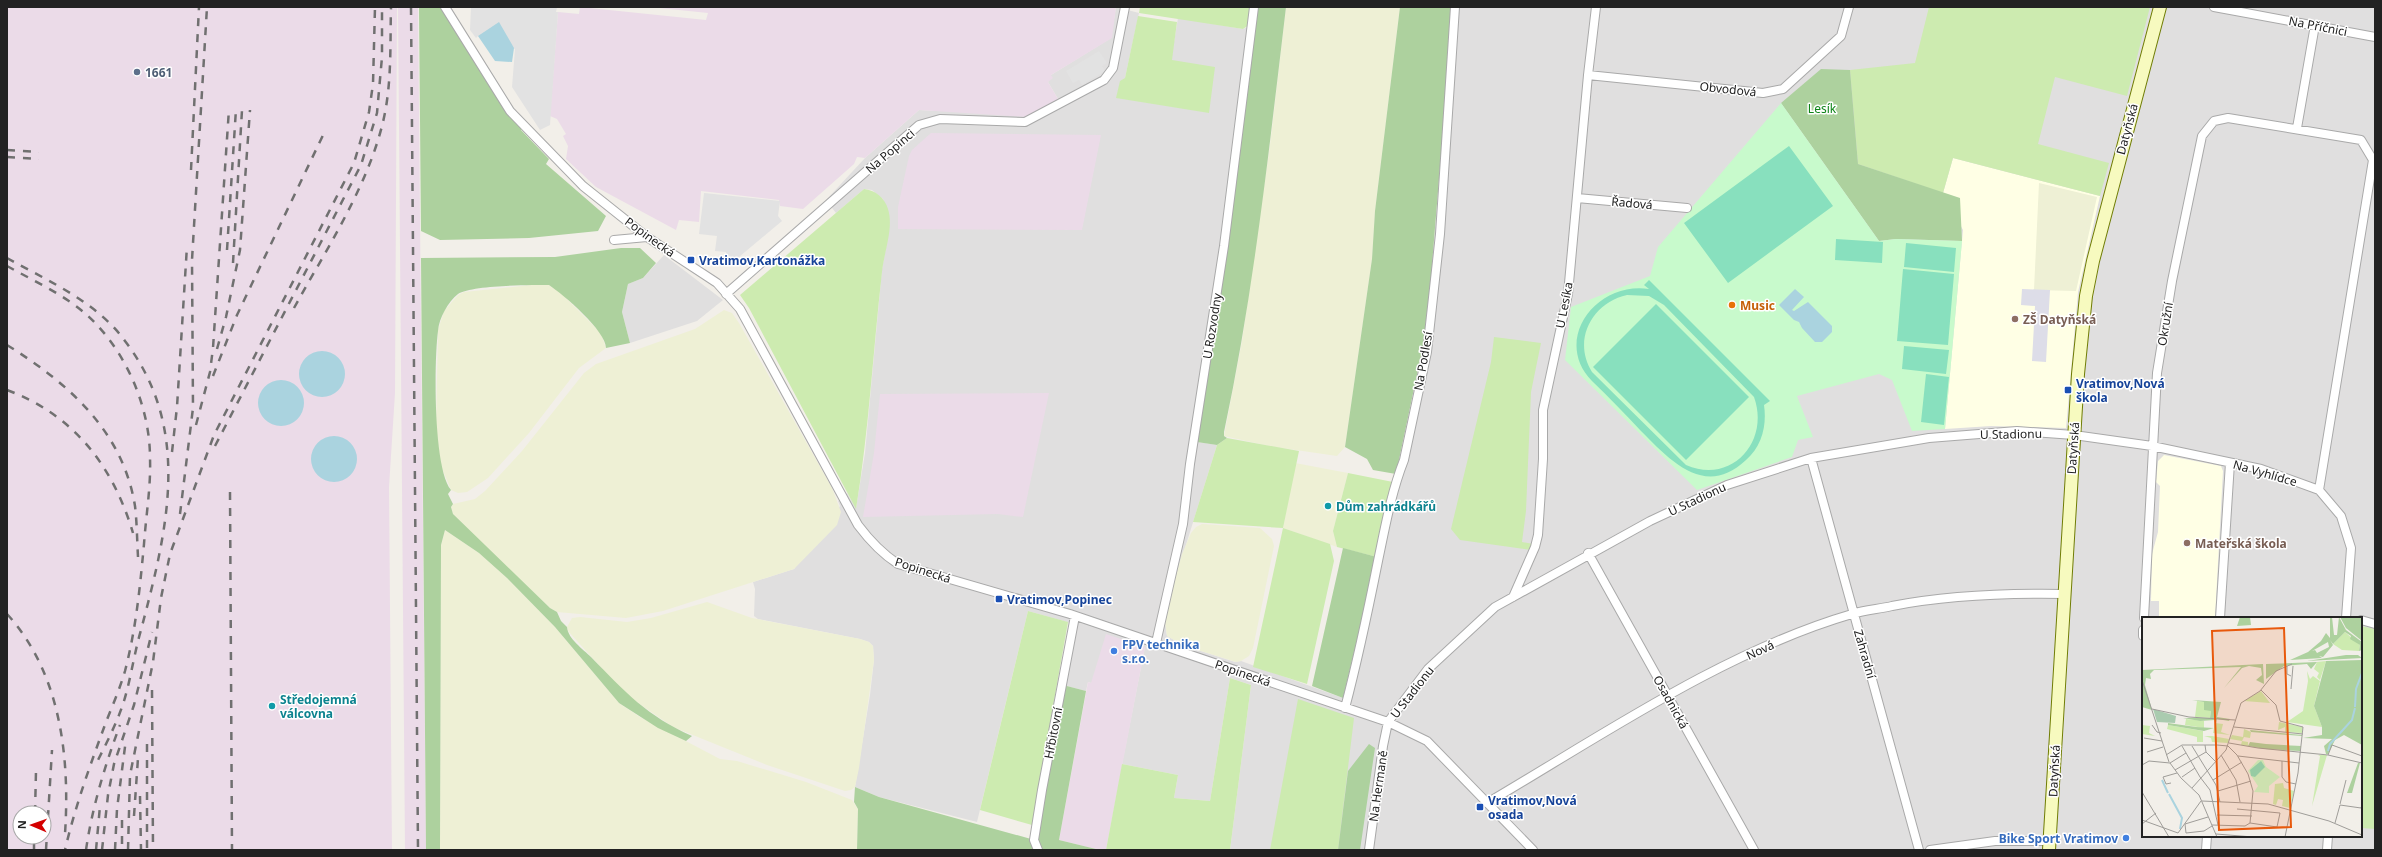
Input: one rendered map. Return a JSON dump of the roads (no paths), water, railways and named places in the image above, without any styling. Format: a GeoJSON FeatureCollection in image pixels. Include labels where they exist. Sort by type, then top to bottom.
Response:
{"type":"FeatureCollection","features":[{"type":"Feature","properties":{"kind":"main road","name":"Datyňská"},"geometry":{"type":"LineString","coordinates":[[2049,846],[2080,349],[2093,261],[2160,7]]}},
{"type":"Feature","properties":{"kind":"street","name":"Na Popinci"},"geometry":{"type":"LineString","coordinates":[[726,294],[919,125],[940,119],[1025,122],[1104,80],[1112,68],[1125,7]]}},
{"type":"Feature","properties":{"kind":"street","name":"U Rozvodny"},"geometry":{"type":"LineString","coordinates":[[1156,643],[1184,524],[1190,464],[1242,121],[1254,7]]}},
{"type":"Feature","properties":{"kind":"street","name":"Na Podlesí"},"geometry":{"type":"LineString","coordinates":[[1346,708],[1358,661],[1397,477],[1404,460],[1427,352],[1440,234],[1455,7]]}},
{"type":"Feature","properties":{"kind":"street","name":"U Lesíka"},"geometry":{"type":"LineString","coordinates":[[1513,597],[1535,547],[1538,535],[1543,459],[1543,410],[1568,294],[1588,75],[1596,7]]}},
{"type":"Feature","properties":{"kind":"street","name":"Obvodová"},"geometry":{"type":"LineString","coordinates":[[1588,75],[1763,92],[1783,89],[1841,36],[1849,7]]}},
{"type":"Feature","properties":{"kind":"street","name":"Na Příčnici"},"geometry":{"type":"LineString","coordinates":[[2214,7],[2375,37]]}},
{"type":"Feature","properties":{"kind":"street","name":"Popinecká"},"geometry":{"type":"LineString","coordinates":[[446,8],[510,111],[583,186],[647,236],[717,283],[740,309],[858,525],[876,548],[898,564],[1075,616],[1388,722],[1427,741],[1533,850]]}},
{"type":"Feature","properties":{"kind":"street"},"geometry":{"type":"LineString","coordinates":[[2297,128],[2315,25]]}},
{"type":"Feature","properties":{"kind":"street","name":"Okružní"},"geometry":{"type":"LineString","coordinates":[[2144,617],[2152,446],[2158,365],[2172,281],[2202,136],[2214,121],[2228,118],[2297,128],[2361,140],[2373,160],[2319,490]]}},
{"type":"Feature","properties":{"kind":"street","name":"Řadová"},"geometry":{"type":"LineString","coordinates":[[1577,198],[1687,208]]}},
{"type":"Feature","properties":{"kind":"street"},"geometry":{"type":"LineString","coordinates":[[614,240],[647,236]]}},
{"type":"Feature","properties":{"kind":"street","name":"U Stadionu"},"geometry":{"type":"LineString","coordinates":[[1388,722],[1428,669],[1495,607],[1588,554],[1650,521],[1727,485],[1811,458],[1929,438],[2017,431],[2074,435]]}},
{"type":"Feature","properties":{"kind":"street","name":"Na Vyhlídce"},"geometry":{"type":"LineString","coordinates":[[2074,435],[2152,446],[2261,469],[2319,490],[2341,516],[2350,539],[2351,548],[2347,617]]}},
{"type":"Feature","properties":{"kind":"street","name":"Zahradní"},"geometry":{"type":"LineString","coordinates":[[1811,458],[1919,850]]}},
{"type":"Feature","properties":{"kind":"street"},"geometry":{"type":"LineString","coordinates":[[2220,617],[2230,463]]}},
{"type":"Feature","properties":{"kind":"street","name":"Osadnická"},"geometry":{"type":"LineString","coordinates":[[1588,554],[1754,850]]}},
{"type":"Feature","properties":{"kind":"street","name":"Nová"},"geometry":{"type":"LineString","coordinates":[[1487,803],[1668,696],[1753,652],[1799,632],[1853,614],[1937,598],[2009,593],[2064,594]]}},
{"type":"Feature","properties":{"kind":"street","name":"Hřbitovní"},"geometry":{"type":"LineString","coordinates":[[1038,850],[1034,840],[1075,616]]}},
{"type":"Feature","properties":{"kind":"street"},"geometry":{"type":"LineString","coordinates":[[2362,620],[2375,624]]}},
{"type":"Feature","properties":{"kind":"street","name":"Na Hermaně"},"geometry":{"type":"LineString","coordinates":[[1369,850],[1383,746],[1388,722]]}},
{"type":"Feature","properties":{"kind":"street"},"geometry":{"type":"LineString","coordinates":[[2206,850],[2207,837]]}},
{"type":"Feature","properties":{"kind":"street"},"geometry":{"type":"LineString","coordinates":[[2327,850],[2328,837]]}},
{"type":"Feature","properties":{"kind":"street"},"geometry":{"type":"LineString","coordinates":[[1930,850],[1995,841],[2049,846]]}},
{"type":"Feature","properties":{"kind":"water"},"geometry":{"type":"Polygon","coordinates":[[[499,22],[514,48],[512,62],[495,61],[478,36],[499,22]]]}},
{"type":"Feature","properties":{"kind":"water"},"geometry":{"type":"Polygon","coordinates":[[[1795,289],[1804,297],[1792,310],[1794,311],[1808,302],[1832,326],[1832,332],[1822,342],[1815,342],[1802,328],[1799,322],[1794,320],[1779,305],[1795,289]]]}},
{"type":"Feature","properties":{"kind":"water"},"geometry":{"type":"Polygon","coordinates":[[[317,351],[327,351],[339,357],[344,365],[344,383],[339,391],[331,396],[317,397],[309,394],[302,387],[299,379],[299,369],[302,361],[309,354],[317,351]]]}},
{"type":"Feature","properties":{"kind":"water"},"geometry":{"type":"Polygon","coordinates":[[[286,380],[298,386],[303,394],[303,412],[298,420],[290,425],[276,426],[264,420],[259,412],[258,398],[264,386],[272,381],[286,380]]]}},
{"type":"Feature","properties":{"kind":"water"},"geometry":{"type":"Polygon","coordinates":[[[339,436],[351,442],[356,450],[356,468],[351,476],[343,481],[329,482],[317,476],[312,468],[311,454],[317,442],[325,437],[339,436]]]}},
{"type":"Feature","properties":{"kind":"railway"},"geometry":{"type":"LineString","coordinates":[[191,170],[199,7]]}},
{"type":"Feature","properties":{"kind":"railway"},"geometry":{"type":"LineString","coordinates":[[180,514],[193,408],[192,260],[207,7]]}},
{"type":"Feature","properties":{"kind":"railway"},"geometry":{"type":"LineString","coordinates":[[128,850],[130,775],[153,662],[161,598],[170,554],[214,435],[354,163],[369,112],[373,84],[375,7]]}},
{"type":"Feature","properties":{"kind":"railway"},"geometry":{"type":"LineString","coordinates":[[215,446],[361,165],[377,113],[382,57],[382,7]]}},
{"type":"Feature","properties":{"kind":"railway"},"geometry":{"type":"LineString","coordinates":[[294,308],[357,194],[376,146],[383,122],[388,93],[391,7]]}},
{"type":"Feature","properties":{"kind":"railway"},"geometry":{"type":"LineString","coordinates":[[411,7],[418,850]]}},
{"type":"Feature","properties":{"kind":"railway"},"geometry":{"type":"LineString","coordinates":[[196,425],[210,372],[213,348],[229,109]]}},
{"type":"Feature","properties":{"kind":"railway"},"geometry":{"type":"LineString","coordinates":[[227,250],[236,109]]}},
{"type":"Feature","properties":{"kind":"railway"},"geometry":{"type":"LineString","coordinates":[[233,263],[242,110]]}},
{"type":"Feature","properties":{"kind":"railway"},"geometry":{"type":"LineString","coordinates":[[217,349],[226,317],[240,250],[250,110]]}},
{"type":"Feature","properties":{"kind":"railway"},"geometry":{"type":"LineString","coordinates":[[213,376],[237,315],[325,131]]}},
{"type":"Feature","properties":{"kind":"railway"},"geometry":{"type":"LineString","coordinates":[[7,150],[39,152]]}},
{"type":"Feature","properties":{"kind":"railway"},"geometry":{"type":"LineString","coordinates":[[7,157],[39,159]]}},
{"type":"Feature","properties":{"kind":"railway"},"geometry":{"type":"LineString","coordinates":[[172,452],[177,407],[187,246]]}},
{"type":"Feature","properties":{"kind":"railway"},"geometry":{"type":"LineString","coordinates":[[7,258],[71,294],[101,315],[114,327],[125,341],[146,375],[160,410],[167,445],[168,482],[165,519],[151,593],[124,701],[115,725],[96,764]]}},
{"type":"Feature","properties":{"kind":"railway"},"geometry":{"type":"LineString","coordinates":[[7,266],[69,301],[79,308],[102,330],[114,346],[133,381],[146,419],[149,439],[149,490],[139,592],[129,655],[123,679],[87,776],[65,850]]}},
{"type":"Feature","properties":{"kind":"railway"},"geometry":{"type":"LineString","coordinates":[[7,345],[30,360],[71,393],[105,432],[119,455],[129,479],[135,506],[138,557]]}},
{"type":"Feature","properties":{"kind":"railway"},"geometry":{"type":"LineString","coordinates":[[7,390],[52,413],[88,446],[102,465],[114,486],[125,509],[133,533]]}},
{"type":"Feature","properties":{"kind":"railway"},"geometry":{"type":"LineString","coordinates":[[230,492],[232,850]]}},
{"type":"Feature","properties":{"kind":"railway"},"geometry":{"type":"LineString","coordinates":[[7,614],[25,637],[40,663],[50,689],[58,718],[66,776],[65,834]]}},
{"type":"Feature","properties":{"kind":"railway"},"geometry":{"type":"LineString","coordinates":[[102,850],[108,795],[114,764],[134,705],[152,632]]}},
{"type":"Feature","properties":{"kind":"railway"},"geometry":{"type":"LineString","coordinates":[[152,690],[153,850]]}},
{"type":"Feature","properties":{"kind":"railway"},"geometry":{"type":"LineString","coordinates":[[86,850],[100,787],[120,725]]}},
{"type":"Feature","properties":{"kind":"railway"},"geometry":{"type":"LineString","coordinates":[[115,850],[117,809],[126,739]]}},
{"type":"Feature","properties":{"kind":"railway"},"geometry":{"type":"LineString","coordinates":[[147,744],[147,850]]}},
{"type":"Feature","properties":{"kind":"railway"},"geometry":{"type":"LineString","coordinates":[[46,850],[52,750]]}},
{"type":"Feature","properties":{"kind":"railway"},"geometry":{"type":"LineString","coordinates":[[134,816],[138,758]]}},
{"type":"Feature","properties":{"kind":"railway"},"geometry":{"type":"LineString","coordinates":[[35,805],[36,771]]}},
{"type":"Feature","properties":{"kind":"railway"},"geometry":{"type":"LineString","coordinates":[[140,796],[141,850]]}},
{"type":"Feature","properties":{"kind":"railway"},"geometry":{"type":"LineString","coordinates":[[96,850],[100,806]]}},
{"type":"Feature","properties":{"kind":"railway"},"geometry":{"type":"LineString","coordinates":[[122,820],[122,850]]}},
{"type":"Feature","properties":{"kind":"railway"},"geometry":{"type":"LineString","coordinates":[[34,845],[34,850]]}},
{"type":"Feature","properties":{"kind":"place","name":"1661"},"geometry":{"type":"Point","coordinates":[137,72]}},
{"type":"Feature","properties":{"kind":"place","name":"Vratimov,Kartonážka"},"geometry":{"type":"Point","coordinates":[691,260]}},
{"type":"Feature","properties":{"kind":"place","name":"Music"},"geometry":{"type":"Point","coordinates":[1732,305]}},
{"type":"Feature","properties":{"kind":"place","name":"ZŠ Datyňská"},"geometry":{"type":"Point","coordinates":[2015,319]}},
{"type":"Feature","properties":{"kind":"place","name":"Vratimov,Nová škola"},"geometry":{"type":"Point","coordinates":[2068,390]}},
{"type":"Feature","properties":{"kind":"place","name":"Dům zahrádkářů"},"geometry":{"type":"Point","coordinates":[1328,506]}},
{"type":"Feature","properties":{"kind":"place","name":"Mateřská škola"},"geometry":{"type":"Point","coordinates":[2187,543]}},
{"type":"Feature","properties":{"kind":"place","name":"Vratimov,Popinec"},"geometry":{"type":"Point","coordinates":[999,599]}},
{"type":"Feature","properties":{"kind":"place","name":"FPV technika s.r.o."},"geometry":{"type":"Point","coordinates":[1114,651]}},
{"type":"Feature","properties":{"kind":"place","name":"Středojemná válcovna"},"geometry":{"type":"Point","coordinates":[272,706]}},
{"type":"Feature","properties":{"kind":"place","name":"Vratimov,Nová osada"},"geometry":{"type":"Point","coordinates":[1480,807]}},
{"type":"Feature","properties":{"kind":"place","name":"Bike Sport Vratimov"},"geometry":{"type":"Point","coordinates":[2126,838]}},
{"type":"Feature","properties":{"kind":"park label","name":"Lesík"},"geometry":{"type":"Point","coordinates":[1822,108]}}]}
